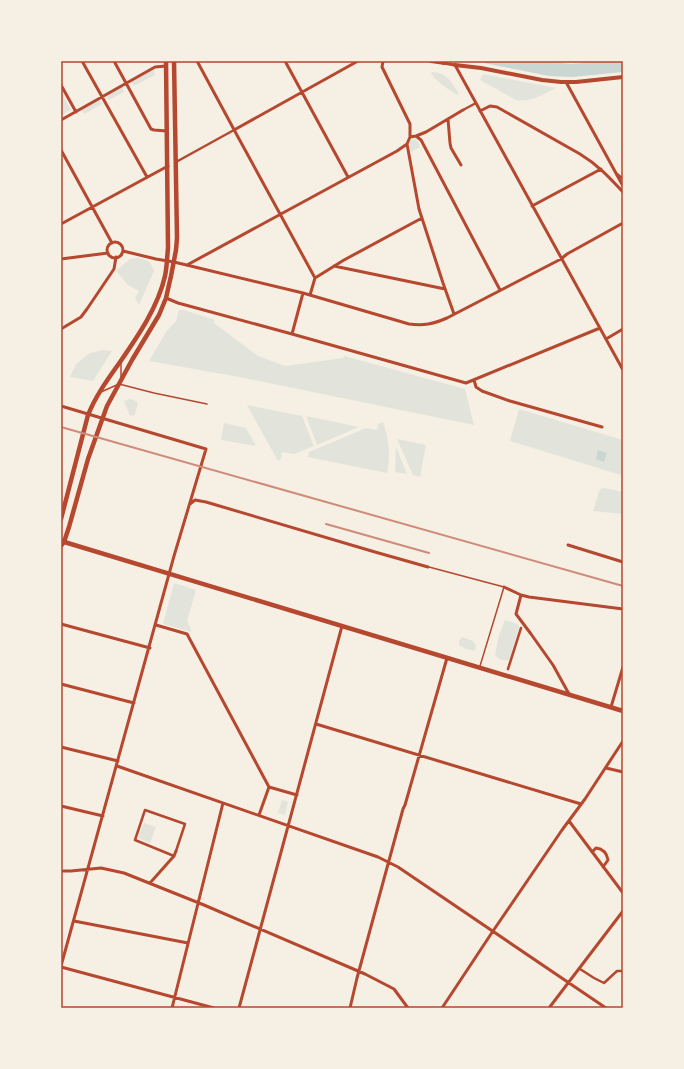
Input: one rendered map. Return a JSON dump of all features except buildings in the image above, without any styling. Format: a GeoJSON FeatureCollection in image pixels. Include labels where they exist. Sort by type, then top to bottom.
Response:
{"type":"FeatureCollection","features":[{"type":"Feature","properties":{"kind":"main road"},"geometry":{"type":"LineString","coordinates":[[174,61],[177,238],[174,262],[166,298],[159,315],[106,406],[62,543],[170,574],[623,711]]}},
{"type":"Feature","properties":{"kind":"main road"},"geometry":{"type":"LineString","coordinates":[[61,519],[88,415],[98,394],[150,315],[159,295],[165,275],[168,248],[166,63]]}},
{"type":"Feature","properties":{"kind":"street"},"geometry":{"type":"LineString","coordinates":[[82,61],[147,177]]}},
{"type":"Feature","properties":{"kind":"street"},"geometry":{"type":"LineString","coordinates":[[114,61],[151,129],[167,130]]}},
{"type":"Feature","properties":{"kind":"street"},"geometry":{"type":"LineString","coordinates":[[197,61],[315,278]]}},
{"type":"Feature","properties":{"kind":"street"},"geometry":{"type":"LineString","coordinates":[[285,61],[301,93],[348,177]]}},
{"type":"Feature","properties":{"kind":"street"},"geometry":{"type":"LineString","coordinates":[[175,162],[358,61]]}},
{"type":"Feature","properties":{"kind":"street"},"geometry":{"type":"LineString","coordinates":[[382,61],[382,68],[410,124],[410,137],[407,144],[419,209],[454,314]]}},
{"type":"Feature","properties":{"kind":"street"},"geometry":{"type":"LineString","coordinates":[[431,61],[456,63],[542,80],[566,82],[623,77]]}},
{"type":"Feature","properties":{"kind":"street"},"geometry":{"type":"LineString","coordinates":[[61,120],[155,67],[166,63]]}},
{"type":"Feature","properties":{"kind":"street"},"geometry":{"type":"LineString","coordinates":[[456,63],[480,111],[623,370]]}},
{"type":"Feature","properties":{"kind":"street"},"geometry":{"type":"LineString","coordinates":[[566,82],[623,186]]}},
{"type":"Feature","properties":{"kind":"street"},"geometry":{"type":"LineString","coordinates":[[61,84],[76,112]]}},
{"type":"Feature","properties":{"kind":"street"},"geometry":{"type":"LineString","coordinates":[[410,137],[416,136],[476,103]]}},
{"type":"Feature","properties":{"kind":"street"},"geometry":{"type":"LineString","coordinates":[[480,111],[490,106],[497,107],[580,154],[601,169],[623,192]]}},
{"type":"Feature","properties":{"kind":"street"},"geometry":{"type":"LineString","coordinates":[[448,119],[450,143],[461,165]]}},
{"type":"Feature","properties":{"kind":"street"},"geometry":{"type":"LineString","coordinates":[[416,136],[421,140],[500,290]]}},
{"type":"Feature","properties":{"kind":"street"},"geometry":{"type":"LineString","coordinates":[[187,265],[407,144]]}},
{"type":"Feature","properties":{"kind":"street"},"geometry":{"type":"LineString","coordinates":[[61,150],[112,243]]}},
{"type":"Feature","properties":{"kind":"street"},"geometry":{"type":"LineString","coordinates":[[61,224],[168,166]]}},
{"type":"Feature","properties":{"kind":"street"},"geometry":{"type":"LineString","coordinates":[[532,206],[601,169]]}},
{"type":"Feature","properties":{"kind":"street"},"geometry":{"type":"LineString","coordinates":[[615,172],[623,179]]}},
{"type":"Feature","properties":{"kind":"street"},"geometry":{"type":"LineString","coordinates":[[310,295],[315,278],[422,218]]}},
{"type":"Feature","properties":{"kind":"street"},"geometry":{"type":"LineString","coordinates":[[123,251],[156,259],[167,260],[303,293],[420,326],[437,322],[454,314],[561,259],[567,254],[623,223]]}},
{"type":"Feature","properties":{"kind":"street"},"geometry":{"type":"LineString","coordinates":[[61,329],[81,317],[114,269],[116,258],[121,255],[123,247],[117,242],[112,243],[108,247],[108,253]]}},
{"type":"Feature","properties":{"kind":"street"},"geometry":{"type":"LineString","coordinates":[[61,259],[108,253],[116,258]]}},
{"type":"Feature","properties":{"kind":"street"},"geometry":{"type":"LineString","coordinates":[[334,266],[445,289]]}},
{"type":"Feature","properties":{"kind":"street"},"geometry":{"type":"LineString","coordinates":[[292,334],[303,293]]}},
{"type":"Feature","properties":{"kind":"street"},"geometry":{"type":"LineString","coordinates":[[166,298],[193,307],[466,383],[600,328]]}},
{"type":"Feature","properties":{"kind":"street"},"geometry":{"type":"LineString","coordinates":[[606,339],[623,330]]}},
{"type":"Feature","properties":{"kind":"street"},"geometry":{"type":"LineString","coordinates":[[474,380],[476,387],[482,391],[510,401],[602,427]]}},
{"type":"Feature","properties":{"kind":"street"},"geometry":{"type":"LineString","coordinates":[[61,406],[206,449],[61,966],[214,1008]]}},
{"type":"Feature","properties":{"kind":"street"},"geometry":{"type":"LineString","coordinates":[[190,504],[195,500],[206,502],[428,567]]}},
{"type":"Feature","properties":{"kind":"street"},"geometry":{"type":"LineString","coordinates":[[568,545],[623,562]]}},
{"type":"Feature","properties":{"kind":"street"},"geometry":{"type":"LineString","coordinates":[[504,587],[522,595],[623,609]]}},
{"type":"Feature","properties":{"kind":"street"},"geometry":{"type":"LineString","coordinates":[[522,595],[516,614],[553,665],[568,694]]}},
{"type":"Feature","properties":{"kind":"street"},"geometry":{"type":"LineString","coordinates":[[61,624],[150,648]]}},
{"type":"Feature","properties":{"kind":"street"},"geometry":{"type":"LineString","coordinates":[[156,625],[187,634],[269,787],[297,795]]}},
{"type":"Feature","properties":{"kind":"street"},"geometry":{"type":"LineString","coordinates":[[239,1008],[342,626]]}},
{"type":"Feature","properties":{"kind":"street"},"geometry":{"type":"LineString","coordinates":[[508,669],[522,628]]}},
{"type":"Feature","properties":{"kind":"street"},"geometry":{"type":"LineString","coordinates":[[350,1008],[403,809],[447,658]]}},
{"type":"Feature","properties":{"kind":"street"},"geometry":{"type":"LineString","coordinates":[[611,707],[623,667]]}},
{"type":"Feature","properties":{"kind":"street"},"geometry":{"type":"LineString","coordinates":[[61,684],[134,704]]}},
{"type":"Feature","properties":{"kind":"street"},"geometry":{"type":"LineString","coordinates":[[316,724],[581,804]]}},
{"type":"Feature","properties":{"kind":"street"},"geometry":{"type":"LineString","coordinates":[[442,1008],[623,741]]}},
{"type":"Feature","properties":{"kind":"street"},"geometry":{"type":"LineString","coordinates":[[61,747],[118,761]]}},
{"type":"Feature","properties":{"kind":"street"},"geometry":{"type":"LineString","coordinates":[[117,766],[389,862],[409,874],[606,1008]]}},
{"type":"Feature","properties":{"kind":"street"},"geometry":{"type":"LineString","coordinates":[[606,768],[623,772]]}},
{"type":"Feature","properties":{"kind":"street"},"geometry":{"type":"LineString","coordinates":[[259,815],[269,787]]}},
{"type":"Feature","properties":{"kind":"street"},"geometry":{"type":"LineString","coordinates":[[172,1008],[223,803]]}},
{"type":"Feature","properties":{"kind":"street"},"geometry":{"type":"LineString","coordinates":[[61,806],[103,816]]}},
{"type":"Feature","properties":{"kind":"street"},"geometry":{"type":"LineString","coordinates":[[150,883],[174,856],[185,824],[145,810],[135,840],[174,856]]}},
{"type":"Feature","properties":{"kind":"street"},"geometry":{"type":"LineString","coordinates":[[569,821],[623,892]]}},
{"type":"Feature","properties":{"kind":"street"},"geometry":{"type":"LineString","coordinates":[[592,852],[596,848],[601,848],[604,851],[608,860],[603,867]]}},
{"type":"Feature","properties":{"kind":"street"},"geometry":{"type":"LineString","coordinates":[[61,871],[101,868],[124,873],[150,883],[359,970],[394,989],[408,1008]]}},
{"type":"Feature","properties":{"kind":"street"},"geometry":{"type":"LineString","coordinates":[[549,1008],[623,911]]}},
{"type":"Feature","properties":{"kind":"street"},"geometry":{"type":"LineString","coordinates":[[74,920],[188,943]]}},
{"type":"Feature","properties":{"kind":"street"},"geometry":{"type":"LineString","coordinates":[[580,969],[604,983],[617,972],[622,970]]}},
{"type":"Feature","properties":{"kind":"lane"},"geometry":{"type":"LineString","coordinates":[[120,382],[121,361]]}},
{"type":"Feature","properties":{"kind":"lane"},"geometry":{"type":"LineString","coordinates":[[120,382],[125,386],[207,404]]}},
{"type":"Feature","properties":{"kind":"lane"},"geometry":{"type":"LineString","coordinates":[[120,382],[125,386]]}},
{"type":"Feature","properties":{"kind":"lane"},"geometry":{"type":"LineString","coordinates":[[98,394],[120,382]]}},
{"type":"Feature","properties":{"kind":"lane"},"geometry":{"type":"LineString","coordinates":[[428,567],[504,587],[480,668]]}},
{"type":"Feature","properties":{"kind":"shaded area"},"geometry":{"type":"Polygon","coordinates":[[[485,61],[543,61],[571,64],[623,61],[623,72],[572,77],[549,76],[484,63],[485,61]]]}},
{"type":"Feature","properties":{"kind":"shaded area"},"geometry":{"type":"Polygon","coordinates":[[[154,69],[155,75],[134,86],[132,82],[154,69]]]}},
{"type":"Feature","properties":{"kind":"shaded area"},"geometry":{"type":"Polygon","coordinates":[[[431,73],[441,74],[448,78],[458,92],[458,95],[439,83],[431,73]]]}},
{"type":"Feature","properties":{"kind":"shaded area"},"geometry":{"type":"Polygon","coordinates":[[[483,74],[556,88],[532,99],[521,101],[516,100],[480,80],[483,74]]]}},
{"type":"Feature","properties":{"kind":"shaded area"},"geometry":{"type":"Polygon","coordinates":[[[122,87],[124,92],[109,100],[106,95],[122,87]]]}},
{"type":"Feature","properties":{"kind":"shaded area"},"geometry":{"type":"Polygon","coordinates":[[[61,92],[71,110],[61,115],[61,92]]]}},
{"type":"Feature","properties":{"kind":"shaded area"},"geometry":{"type":"Polygon","coordinates":[[[99,99],[102,104],[84,114],[81,109],[99,99]]]}},
{"type":"Feature","properties":{"kind":"shaded area"},"geometry":{"type":"Polygon","coordinates":[[[414,139],[418,141],[420,147],[411,152],[409,145],[411,140],[414,139]]]}},
{"type":"Feature","properties":{"kind":"shaded area"},"geometry":{"type":"Polygon","coordinates":[[[137,258],[148,261],[154,271],[139,305],[135,298],[139,291],[128,285],[116,271],[130,259],[137,258]]]}},
{"type":"Feature","properties":{"kind":"shaded area"},"geometry":{"type":"Polygon","coordinates":[[[179,310],[184,310],[215,320],[214,323],[258,356],[285,366],[343,358],[344,356],[465,389],[474,425],[239,377],[149,361],[166,332],[176,321],[179,310]]]}},
{"type":"Feature","properties":{"kind":"shaded area"},"geometry":{"type":"Polygon","coordinates":[[[103,350],[112,351],[93,381],[70,377],[76,364],[90,353],[103,350]]]}},
{"type":"Feature","properties":{"kind":"shaded area"},"geometry":{"type":"Polygon","coordinates":[[[129,399],[138,403],[135,415],[130,416],[124,401],[129,399]]]}},
{"type":"Feature","properties":{"kind":"shaded area"},"geometry":{"type":"Polygon","coordinates":[[[247,405],[302,416],[314,446],[294,454],[282,452],[281,459],[278,461],[247,405]]]}},
{"type":"Feature","properties":{"kind":"shaded area"},"geometry":{"type":"Polygon","coordinates":[[[519,409],[623,440],[623,471],[621,475],[510,441],[519,409]]]}},
{"type":"Feature","properties":{"kind":"shaded area"},"geometry":{"type":"Polygon","coordinates":[[[306,416],[359,427],[317,445],[306,416]]]}},
{"type":"Feature","properties":{"kind":"shaded area"},"geometry":{"type":"Polygon","coordinates":[[[383,422],[389,447],[387,473],[308,457],[309,452],[366,428],[377,430],[378,424],[383,422]]]}},
{"type":"Feature","properties":{"kind":"shaded area"},"geometry":{"type":"Polygon","coordinates":[[[224,423],[246,428],[256,446],[221,440],[224,423]]]}},
{"type":"Feature","properties":{"kind":"shaded area"},"geometry":{"type":"Polygon","coordinates":[[[397,439],[426,445],[420,477],[413,475],[397,439]]]}},
{"type":"Feature","properties":{"kind":"shaded area"},"geometry":{"type":"Polygon","coordinates":[[[396,447],[407,474],[395,472],[396,447]]]}},
{"type":"Feature","properties":{"kind":"shaded area"},"geometry":{"type":"Polygon","coordinates":[[[598,450],[607,453],[604,462],[596,459],[598,450]]]}},
{"type":"Feature","properties":{"kind":"shaded area"},"geometry":{"type":"Polygon","coordinates":[[[605,488],[623,492],[623,514],[593,511],[600,489],[605,488]]]}},
{"type":"Feature","properties":{"kind":"shaded area"},"geometry":{"type":"Polygon","coordinates":[[[174,583],[196,590],[187,621],[192,632],[163,624],[174,583]]]}},
{"type":"Feature","properties":{"kind":"shaded area"},"geometry":{"type":"Polygon","coordinates":[[[505,620],[517,624],[519,627],[509,660],[500,659],[495,655],[499,635],[505,620]]]}},
{"type":"Feature","properties":{"kind":"shaded area"},"geometry":{"type":"Polygon","coordinates":[[[462,637],[473,641],[476,646],[474,651],[459,645],[459,641],[462,637]]]}},
{"type":"Feature","properties":{"kind":"shaded area"},"geometry":{"type":"Polygon","coordinates":[[[282,800],[288,802],[285,815],[278,813],[282,800]]]}},
{"type":"Feature","properties":{"kind":"shaded area"},"geometry":{"type":"Polygon","coordinates":[[[144,823],[156,827],[150,843],[138,838],[144,823]]]}},
{"type":"Feature","properties":{"kind":"railway"},"geometry":{"type":"LineString","coordinates":[[61,427],[623,586]]}},
{"type":"Feature","properties":{"kind":"railway"},"geometry":{"type":"LineString","coordinates":[[326,524],[429,553]]}}]}
